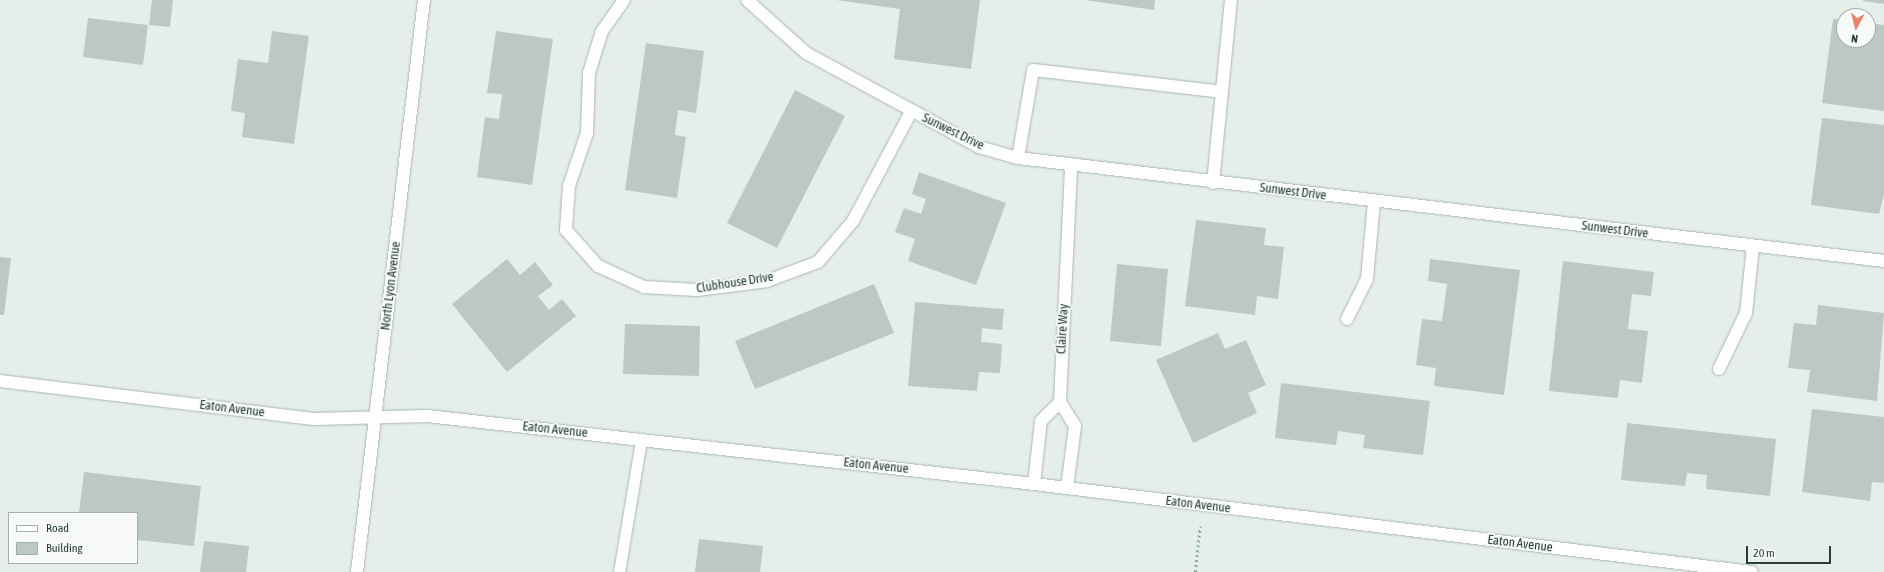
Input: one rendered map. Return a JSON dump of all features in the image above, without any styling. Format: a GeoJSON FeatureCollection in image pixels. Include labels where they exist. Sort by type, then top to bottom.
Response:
{"type":"FeatureCollection","features":[{"type":"Feature","properties":{"kind":"street","name":"North Lyon Avenue"},"geometry":{"type":"LineString","coordinates":[[357,572],[424,0]]}},
{"type":"Feature","properties":{"kind":"street","name":"Clubhouse Drive"},"geometry":{"type":"LineString","coordinates":[[624,0],[602,30],[589,73],[587,132],[569,186],[566,230],[598,266],[644,287],[697,290],[759,282],[818,262],[853,221],[911,112]]}},
{"type":"Feature","properties":{"kind":"street","name":"Sunwest Drive"},"geometry":{"type":"LineString","coordinates":[[747,0],[806,53],[911,112],[979,147],[1018,158],[1213,183],[1884,261]]}},
{"type":"Feature","properties":{"kind":"street"},"geometry":{"type":"LineString","coordinates":[[1213,183],[1231,0]]}},
{"type":"Feature","properties":{"kind":"street"},"geometry":{"type":"LineString","coordinates":[[1018,158],[1033,70],[1222,92]]}},
{"type":"Feature","properties":{"kind":"street","name":"Claire Way"},"geometry":{"type":"LineString","coordinates":[[1060,402],[1071,166]]}},
{"type":"Feature","properties":{"kind":"street"},"geometry":{"type":"LineString","coordinates":[[1347,319],[1368,279],[1374,202]]}},
{"type":"Feature","properties":{"kind":"street"},"geometry":{"type":"LineString","coordinates":[[1719,369],[1746,313],[1753,246]]}},
{"type":"Feature","properties":{"kind":"street","name":"Eaton Avenue"},"geometry":{"type":"LineString","coordinates":[[0,381],[314,419],[375,415],[427,416],[1034,484],[1752,572]]}},
{"type":"Feature","properties":{"kind":"street"},"geometry":{"type":"LineString","coordinates":[[1034,484],[1040,421],[1060,402],[1075,426],[1067,488]]}},
{"type":"Feature","properties":{"kind":"lane"},"geometry":{"type":"LineString","coordinates":[[619,572],[641,440]]}},
{"type":"Feature","properties":{"kind":"path"},"geometry":{"type":"LineString","coordinates":[[1195,572],[1203,505]]}},
{"type":"Feature","properties":{"kind":"building"},"geometry":{"type":"Polygon","coordinates":[[[152,0],[173,0],[170,27],[149,25],[152,0]]]}},
{"type":"Feature","properties":{"kind":"building"},"geometry":{"type":"Polygon","coordinates":[[[836,0],[980,0],[971,69],[894,59],[900,9],[836,0]]]}},
{"type":"Feature","properties":{"kind":"building"},"geometry":{"type":"Polygon","coordinates":[[[1085,0],[1155,0],[1154,10],[1085,0]]]}},
{"type":"Feature","properties":{"kind":"building"},"geometry":{"type":"Polygon","coordinates":[[[1884,0],[1884,4],[1863,1],[1884,0]]]}},
{"type":"Feature","properties":{"kind":"building"},"geometry":{"type":"Polygon","coordinates":[[[88,18],[148,25],[143,65],[83,57],[88,18]]]}},
{"type":"Feature","properties":{"kind":"building"},"geometry":{"type":"Polygon","coordinates":[[[1833,19],[1836,19],[1836,48],[1876,48],[1876,24],[1884,25],[1884,111],[1822,103],[1833,19]]]}},
{"type":"Feature","properties":{"kind":"building"},"geometry":{"type":"Polygon","coordinates":[[[272,31],[309,36],[294,144],[242,137],[245,113],[231,111],[238,59],[268,63],[272,31]]]}},
{"type":"Feature","properties":{"kind":"building"},"geometry":{"type":"Polygon","coordinates":[[[496,31],[553,39],[532,185],[477,177],[485,117],[499,119],[502,94],[487,93],[496,31]]]}},
{"type":"Feature","properties":{"kind":"building"},"geometry":{"type":"Polygon","coordinates":[[[646,43],[704,51],[696,113],[678,110],[675,135],[686,137],[677,198],[625,190],[646,43]]]}},
{"type":"Feature","properties":{"kind":"building"},"geometry":{"type":"Polygon","coordinates":[[[795,90],[845,116],[777,248],[727,223],[795,90]]]}},
{"type":"Feature","properties":{"kind":"building"},"geometry":{"type":"Polygon","coordinates":[[[1822,118],[1884,125],[1884,194],[1879,214],[1811,205],[1822,118]]]}},
{"type":"Feature","properties":{"kind":"building"},"geometry":{"type":"Polygon","coordinates":[[[919,172],[1006,203],[976,285],[908,261],[915,239],[895,232],[904,208],[921,214],[926,199],[912,194],[919,172]]]}},
{"type":"Feature","properties":{"kind":"building"},"geometry":{"type":"Polygon","coordinates":[[[1196,220],[1266,228],[1264,245],[1284,247],[1278,299],[1257,296],[1255,315],[1185,306],[1196,220]]]}},
{"type":"Feature","properties":{"kind":"building"},"geometry":{"type":"Polygon","coordinates":[[[0,257],[11,258],[4,315],[0,315],[0,257]]]}},
{"type":"Feature","properties":{"kind":"building"},"geometry":{"type":"Polygon","coordinates":[[[507,259],[520,275],[535,262],[553,285],[538,296],[549,310],[562,299],[576,316],[507,372],[452,304],[507,259]]]}},
{"type":"Feature","properties":{"kind":"building"},"geometry":{"type":"Polygon","coordinates":[[[1430,259],[1520,270],[1504,395],[1434,386],[1436,368],[1416,365],[1422,319],[1442,321],[1447,284],[1428,281],[1430,259]]]}},
{"type":"Feature","properties":{"kind":"building"},"geometry":{"type":"Polygon","coordinates":[[[1563,261],[1654,272],[1651,296],[1632,294],[1628,329],[1648,331],[1642,383],[1620,380],[1618,398],[1549,391],[1563,261]]]}},
{"type":"Feature","properties":{"kind":"building"},"geometry":{"type":"Polygon","coordinates":[[[1117,264],[1168,269],[1161,346],[1110,341],[1117,264]]]}},
{"type":"Feature","properties":{"kind":"building"},"geometry":{"type":"Polygon","coordinates":[[[874,284],[894,333],[755,389],[735,341],[874,284]]]}},
{"type":"Feature","properties":{"kind":"building"},"geometry":{"type":"Polygon","coordinates":[[[915,302],[1004,309],[1002,330],[982,328],[981,342],[1002,344],[1000,373],[979,372],[977,391],[908,386],[915,302]]]}},
{"type":"Feature","properties":{"kind":"building"},"geometry":{"type":"Polygon","coordinates":[[[1818,305],[1884,313],[1877,401],[1807,392],[1810,370],[1788,368],[1794,323],[1816,325],[1818,305]]]}},
{"type":"Feature","properties":{"kind":"building"},"geometry":{"type":"Polygon","coordinates":[[[625,324],[700,326],[699,376],[623,374],[625,324]]]}},
{"type":"Feature","properties":{"kind":"building"},"geometry":{"type":"Polygon","coordinates":[[[1218,333],[1225,349],[1246,340],[1266,385],[1248,393],[1257,413],[1193,443],[1156,360],[1218,333]]]}},
{"type":"Feature","properties":{"kind":"building"},"geometry":{"type":"Polygon","coordinates":[[[1281,383],[1430,401],[1423,455],[1363,448],[1365,435],[1338,431],[1336,445],[1275,438],[1281,383]]]}},
{"type":"Feature","properties":{"kind":"building"},"geometry":{"type":"Polygon","coordinates":[[[1812,409],[1884,417],[1884,483],[1872,482],[1870,501],[1802,492],[1812,409]]]}},
{"type":"Feature","properties":{"kind":"building"},"geometry":{"type":"Polygon","coordinates":[[[1627,423],[1776,439],[1770,496],[1706,489],[1707,475],[1687,473],[1685,486],[1621,480],[1627,423]]]}},
{"type":"Feature","properties":{"kind":"building"},"geometry":{"type":"Polygon","coordinates":[[[84,472],[201,486],[194,546],[138,540],[138,512],[79,512],[84,472]]]}},
{"type":"Feature","properties":{"kind":"building"},"geometry":{"type":"Polygon","coordinates":[[[699,539],[763,546],[760,572],[695,572],[699,539]]]}},
{"type":"Feature","properties":{"kind":"building"},"geometry":{"type":"Polygon","coordinates":[[[204,541],[249,546],[246,572],[200,572],[204,541]]]}}]}
